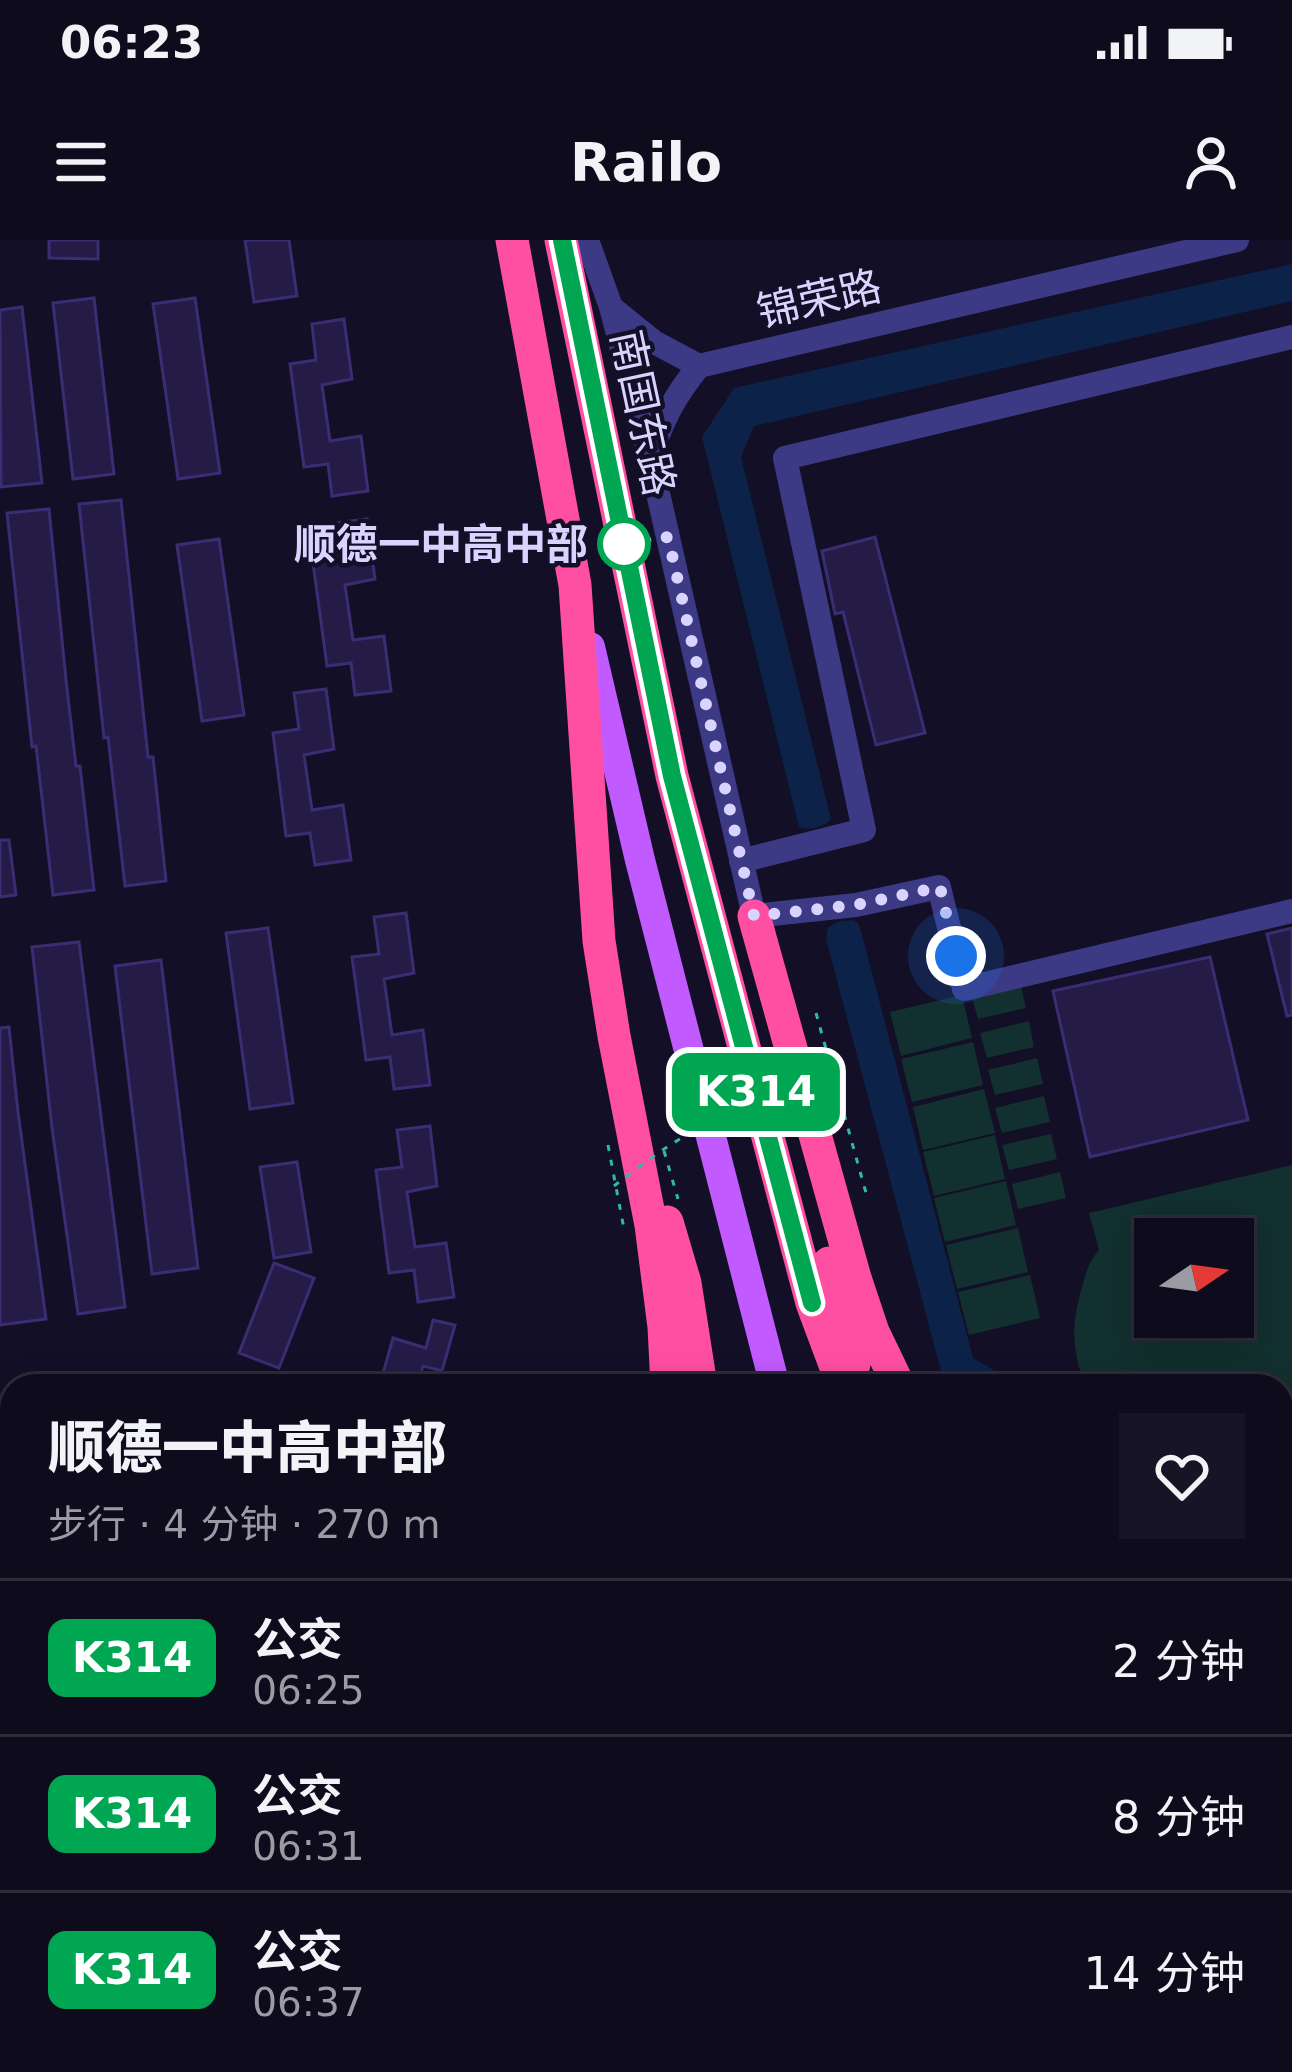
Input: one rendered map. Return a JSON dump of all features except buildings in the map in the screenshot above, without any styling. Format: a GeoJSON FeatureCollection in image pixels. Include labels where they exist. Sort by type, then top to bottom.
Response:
{"type":"FeatureCollection","features":[{"type":"Feature","properties":{"kind":"highway"},"geometry":{"type":"LineString","coordinates":[[512,240],[575,585],[599,941],[651,1225],[667,1374]]}},
{"type":"Feature","properties":{"kind":"highway","name":"南国东路"},"geometry":{"type":"LineString","coordinates":[[562,240],[672,776],[812,1303],[835,1374]]}},
{"type":"Feature","properties":{"kind":"highway"},"geometry":{"type":"LineString","coordinates":[[754,916],[873,1332],[893,1374]]}},
{"type":"Feature","properties":{"kind":"highway"},"geometry":{"type":"LineString","coordinates":[[754,916],[755,969],[857,1374]]}},
{"type":"Feature","properties":{"kind":"highway"},"geometry":{"type":"LineString","coordinates":[[614,1036],[685,1283],[699,1374]]}},
{"type":"Feature","properties":{"kind":"main road"},"geometry":{"type":"LineString","coordinates":[[575,585],[772,1374]]}},
{"type":"Feature","properties":{"kind":"street","name":"南国东路"},"geometry":{"type":"LineString","coordinates":[[587,240],[611,307],[650,458],[754,916]]}},
{"type":"Feature","properties":{"kind":"street","name":"锦荣路"},"geometry":{"type":"LineString","coordinates":[[699,367],[1237,240]]}},
{"type":"Feature","properties":{"kind":"street"},"geometry":{"type":"LineString","coordinates":[[611,307],[654,342],[699,367],[675,395],[650,458]]}},
{"type":"Feature","properties":{"kind":"street"},"geometry":{"type":"LineString","coordinates":[[741,861],[863,830],[784,458],[1292,337]]}},
{"type":"Feature","properties":{"kind":"street"},"geometry":{"type":"LineString","coordinates":[[754,916],[856,905],[940,887],[964,989],[1292,911]]}},
{"type":"Feature","properties":{"kind":"path"},"geometry":{"type":"LineString","coordinates":[[815,1013],[866,1193]]}},
{"type":"Feature","properties":{"kind":"path"},"geometry":{"type":"LineString","coordinates":[[628,1244],[614,1186],[694,1129],[722,1118],[777,1111],[847,1123]]}},
{"type":"Feature","properties":{"kind":"path"},"geometry":{"type":"LineString","coordinates":[[663,1149],[682,1213]]}},
{"type":"Feature","properties":{"kind":"green space"},"geometry":{"type":"Polygon","coordinates":[[[1020,982],[1026,1008],[978,1019],[971,994],[1020,982]]]}},
{"type":"Feature","properties":{"kind":"green space"},"geometry":{"type":"Polygon","coordinates":[[[962,995],[972,1038],[901,1056],[890,1012],[962,995]]]}},
{"type":"Feature","properties":{"kind":"green space"},"geometry":{"type":"Polygon","coordinates":[[[1029,1021],[1034,1047],[987,1058],[980,1033],[1029,1021]]]}},
{"type":"Feature","properties":{"kind":"green space"},"geometry":{"type":"Polygon","coordinates":[[[973,1042],[983,1085],[912,1102],[901,1059],[973,1042]]]}},
{"type":"Feature","properties":{"kind":"green space"},"geometry":{"type":"Polygon","coordinates":[[[1037,1058],[1043,1084],[995,1095],[988,1070],[1037,1058]]]}},
{"type":"Feature","properties":{"kind":"green space"},"geometry":{"type":"Polygon","coordinates":[[[984,1089],[995,1133],[923,1150],[913,1107],[984,1089]]]}},
{"type":"Feature","properties":{"kind":"green space"},"geometry":{"type":"Polygon","coordinates":[[[1044,1096],[1050,1122],[1002,1133],[995,1108],[1044,1096]]]}},
{"type":"Feature","properties":{"kind":"green space"},"geometry":{"type":"Polygon","coordinates":[[[1051,1134],[1057,1159],[1009,1170],[1002,1145],[1051,1134]]]}},
{"type":"Feature","properties":{"kind":"green space"},"geometry":{"type":"Polygon","coordinates":[[[995,1135],[1005,1179],[934,1196],[923,1152],[995,1135]]]}},
{"type":"Feature","properties":{"kind":"green space"},"geometry":{"type":"Polygon","coordinates":[[[1292,1165],[1292,1374],[1081,1374],[1074,1335],[1076,1311],[1099,1250],[1089,1213],[1292,1165]]]}},
{"type":"Feature","properties":{"kind":"green space"},"geometry":{"type":"Polygon","coordinates":[[[1060,1172],[1066,1198],[1018,1209],[1012,1184],[1060,1172]]]}},
{"type":"Feature","properties":{"kind":"green space"},"geometry":{"type":"Polygon","coordinates":[[[1006,1181],[1016,1225],[945,1242],[934,1198],[1006,1181]]]}},
{"type":"Feature","properties":{"kind":"green space"},"geometry":{"type":"Polygon","coordinates":[[[1018,1228],[1028,1272],[957,1289],[946,1245],[1018,1228]]]}},
{"type":"Feature","properties":{"kind":"green space"},"geometry":{"type":"Polygon","coordinates":[[[1030,1275],[1040,1318],[969,1335],[958,1292],[1030,1275]]]}},
{"type":"Feature","properties":{"kind":"water"},"geometry":{"type":"Polygon","coordinates":[[[1292,264],[1292,301],[754,426],[741,457],[831,819],[816,828],[799,827],[702,437],[734,388],[1292,264]]]}},
{"type":"Feature","properties":{"kind":"water"},"geometry":{"type":"Polygon","coordinates":[[[853,920],[861,931],[973,1358],[1000,1374],[942,1374],[826,939],[828,927],[853,920]]]}},
{"type":"Feature","properties":{"kind":"bus line","name":"K314"},"geometry":{"type":"LineString","coordinates":[[562,240],[672,776],[812,1303]]}},
{"type":"Feature","properties":{"kind":"place","name":"顺德一中高中部"},"geometry":{"type":"Point","coordinates":[624,544]}},
{"type":"Feature","properties":{"kind":"route"},"geometry":{"type":"LineString","coordinates":[[624,544],[668,537],[754,916],[856,905],[940,887],[956,956]]}}]}
